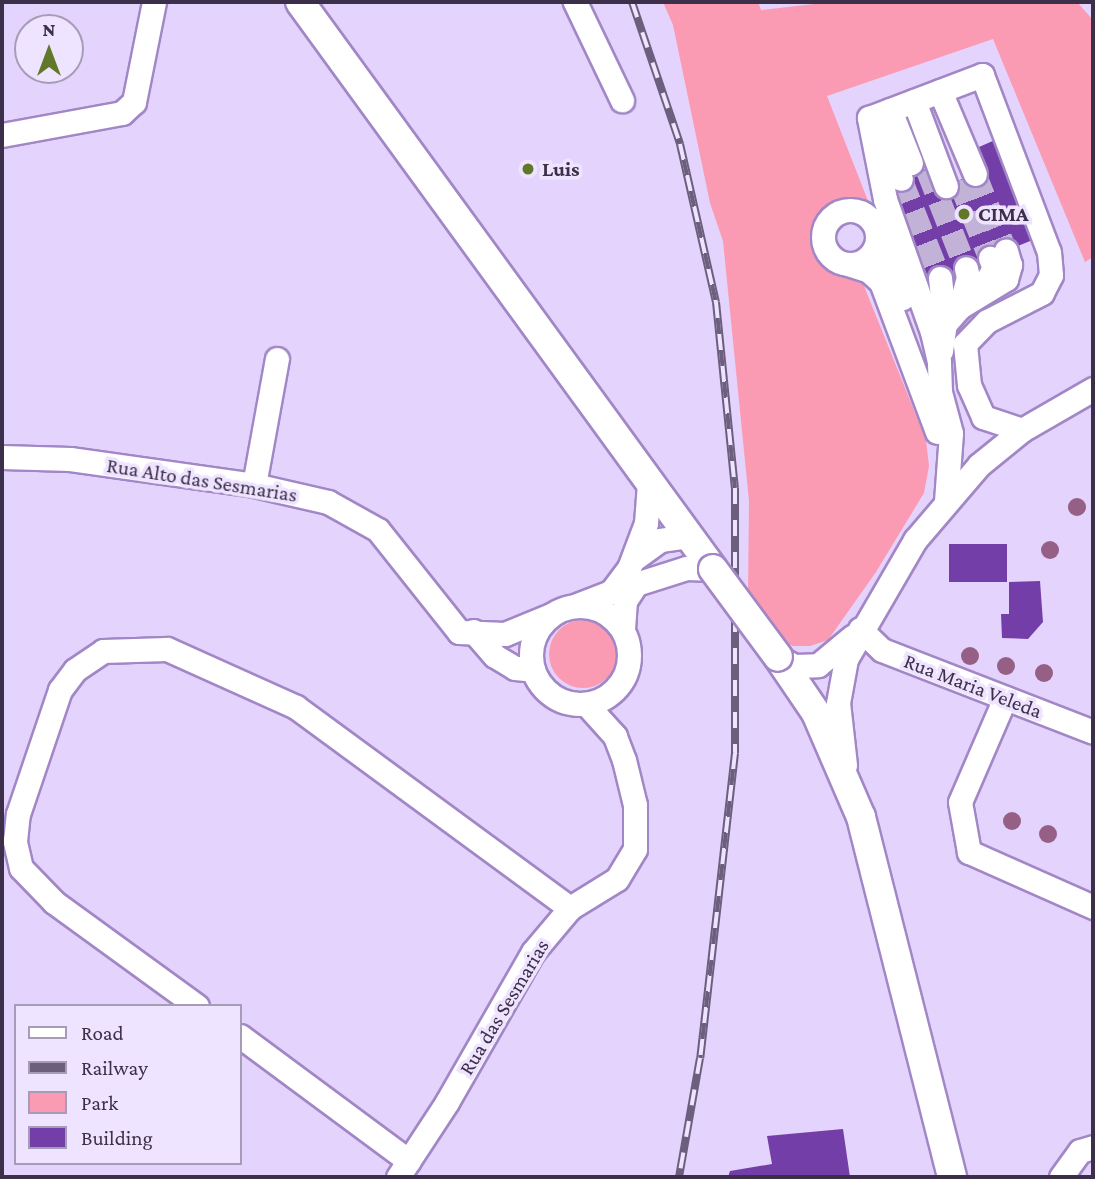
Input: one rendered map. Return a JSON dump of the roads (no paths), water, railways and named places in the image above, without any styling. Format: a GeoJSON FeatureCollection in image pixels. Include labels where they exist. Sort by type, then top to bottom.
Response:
{"type":"FeatureCollection","features":[{"type":"Feature","properties":{"kind":"main road"},"geometry":{"type":"LineString","coordinates":[[300,2],[687,536],[778,657],[827,708],[886,904],[952,1177]]}},
{"type":"Feature","properties":{"kind":"street"},"geometry":{"type":"LineString","coordinates":[[2,135],[122,113],[134,102],[154,2]]}},
{"type":"Feature","properties":{"kind":"street"},"geometry":{"type":"LineString","coordinates":[[575,2],[622,100]]}},
{"type":"Feature","properties":{"kind":"street"},"geometry":{"type":"LineString","coordinates":[[940,392],[939,362],[879,177],[869,118],[982,75],[1049,252],[1051,275],[1042,293],[987,321],[965,344],[969,385],[983,417],[1022,430]]}},
{"type":"Feature","properties":{"kind":"street"},"geometry":{"type":"LineString","coordinates":[[908,104],[914,174]]}},
{"type":"Feature","properties":{"kind":"street"},"geometry":{"type":"LineString","coordinates":[[908,104],[960,180],[908,104]]}},
{"type":"Feature","properties":{"kind":"street"},"geometry":{"type":"LineString","coordinates":[[844,211],[863,213],[877,233],[940,392],[951,433],[946,501],[940,439],[881,282],[870,271],[848,264],[825,249],[825,226],[831,218],[844,211]]}},
{"type":"Feature","properties":{"kind":"street"},"geometry":{"type":"LineString","coordinates":[[848,264],[873,252],[877,233]]}},
{"type":"Feature","properties":{"kind":"street"},"geometry":{"type":"LineString","coordinates":[[939,362],[960,309],[972,265]]}},
{"type":"Feature","properties":{"kind":"street"},"geometry":{"type":"LineString","coordinates":[[960,309],[1006,279],[1010,265],[972,265]]}},
{"type":"Feature","properties":{"kind":"street"},"geometry":{"type":"LineString","coordinates":[[960,309],[972,265]]}},
{"type":"Feature","properties":{"kind":"street"},"geometry":{"type":"LineString","coordinates":[[254,485],[277,359]]}},
{"type":"Feature","properties":{"kind":"street"},"geometry":{"type":"LineString","coordinates":[[827,708],[860,629],[915,540],[946,501],[979,465],[1022,430],[1093,389]]}},
{"type":"Feature","properties":{"kind":"street","name":"Rua Alto das Sesmarias"},"geometry":{"type":"LineString","coordinates":[[2,457],[70,459],[254,485],[328,502],[378,530],[459,632],[505,634],[551,615]]}},
{"type":"Feature","properties":{"kind":"street"},"geometry":{"type":"LineString","coordinates":[[649,483],[646,523],[634,559],[611,592],[551,615],[534,638],[534,670],[546,691],[559,700],[586,704],[615,690],[629,667],[623,629],[625,601],[632,587],[650,577],[694,567],[713,569]]}},
{"type":"Feature","properties":{"kind":"street"},"geometry":{"type":"LineString","coordinates":[[634,559],[660,540],[687,536]]}},
{"type":"Feature","properties":{"kind":"street"},"geometry":{"type":"LineString","coordinates":[[650,577],[687,536]]}},
{"type":"Feature","properties":{"kind":"street"},"geometry":{"type":"LineString","coordinates":[[577,605],[604,611],[623,629]]}},
{"type":"Feature","properties":{"kind":"street"},"geometry":{"type":"LineString","coordinates":[[778,657],[794,666],[818,665],[837,652],[860,629]]}},
{"type":"Feature","properties":{"kind":"street","name":"Rua Maria Veleda"},"geometry":{"type":"LineString","coordinates":[[860,629],[882,650],[1093,732]]}},
{"type":"Feature","properties":{"kind":"street","name":"Rua Alto das Sesmarias"},"geometry":{"type":"LineString","coordinates":[[473,631],[495,656],[515,668],[534,670]]}},
{"type":"Feature","properties":{"kind":"street"},"geometry":{"type":"LineString","coordinates":[[194,1004],[54,902],[21,868],[15,841],[18,814],[60,690],[75,670],[103,651],[167,649],[296,707],[570,908]]}},
{"type":"Feature","properties":{"kind":"street"},"geometry":{"type":"LineString","coordinates":[[827,708],[815,689],[837,652]]}},
{"type":"Feature","properties":{"kind":"street","name":"Rua das Sesmarias"},"geometry":{"type":"LineString","coordinates":[[404,1169],[534,952],[570,908],[617,879],[635,849],[635,805],[615,736],[618,694],[629,667]]}},
{"type":"Feature","properties":{"kind":"street"},"geometry":{"type":"LineString","coordinates":[[1005,698],[960,802],[969,852],[1093,906]]}},
{"type":"Feature","properties":{"kind":"street","name":"Rua das Sesmarias"},"geometry":{"type":"LineString","coordinates":[[586,704],[615,736]]}},
{"type":"Feature","properties":{"kind":"street"},"geometry":{"type":"LineString","coordinates":[[242,1038],[404,1169]]}},
{"type":"Feature","properties":{"kind":"street"},"geometry":{"type":"LineString","coordinates":[[1061,1177],[1080,1151],[1093,1147]]}},
{"type":"Feature","properties":{"kind":"tunnel"},"geometry":{"type":"LineString","coordinates":[[927,169],[966,268]]}},
{"type":"Feature","properties":{"kind":"tunnel"},"geometry":{"type":"LineString","coordinates":[[975,174],[1006,251]]}},
{"type":"Feature","properties":{"kind":"tunnel"},"geometry":{"type":"LineString","coordinates":[[901,179],[940,278]]}},
{"type":"Feature","properties":{"kind":"tunnel"},"geometry":{"type":"LineString","coordinates":[[959,180],[990,258]]}},
{"type":"Feature","properties":{"kind":"railway"},"geometry":{"type":"LineString","coordinates":[[632,2],[680,144],[716,302],[735,488],[735,753],[700,1058],[679,1177]]}},
{"type":"Feature","properties":{"kind":"place","name":"Luis"},"geometry":{"type":"Point","coordinates":[528,169]}},
{"type":"Feature","properties":{"kind":"place","name":"CIMA"},"geometry":{"type":"Point","coordinates":[964,214]}}]}
